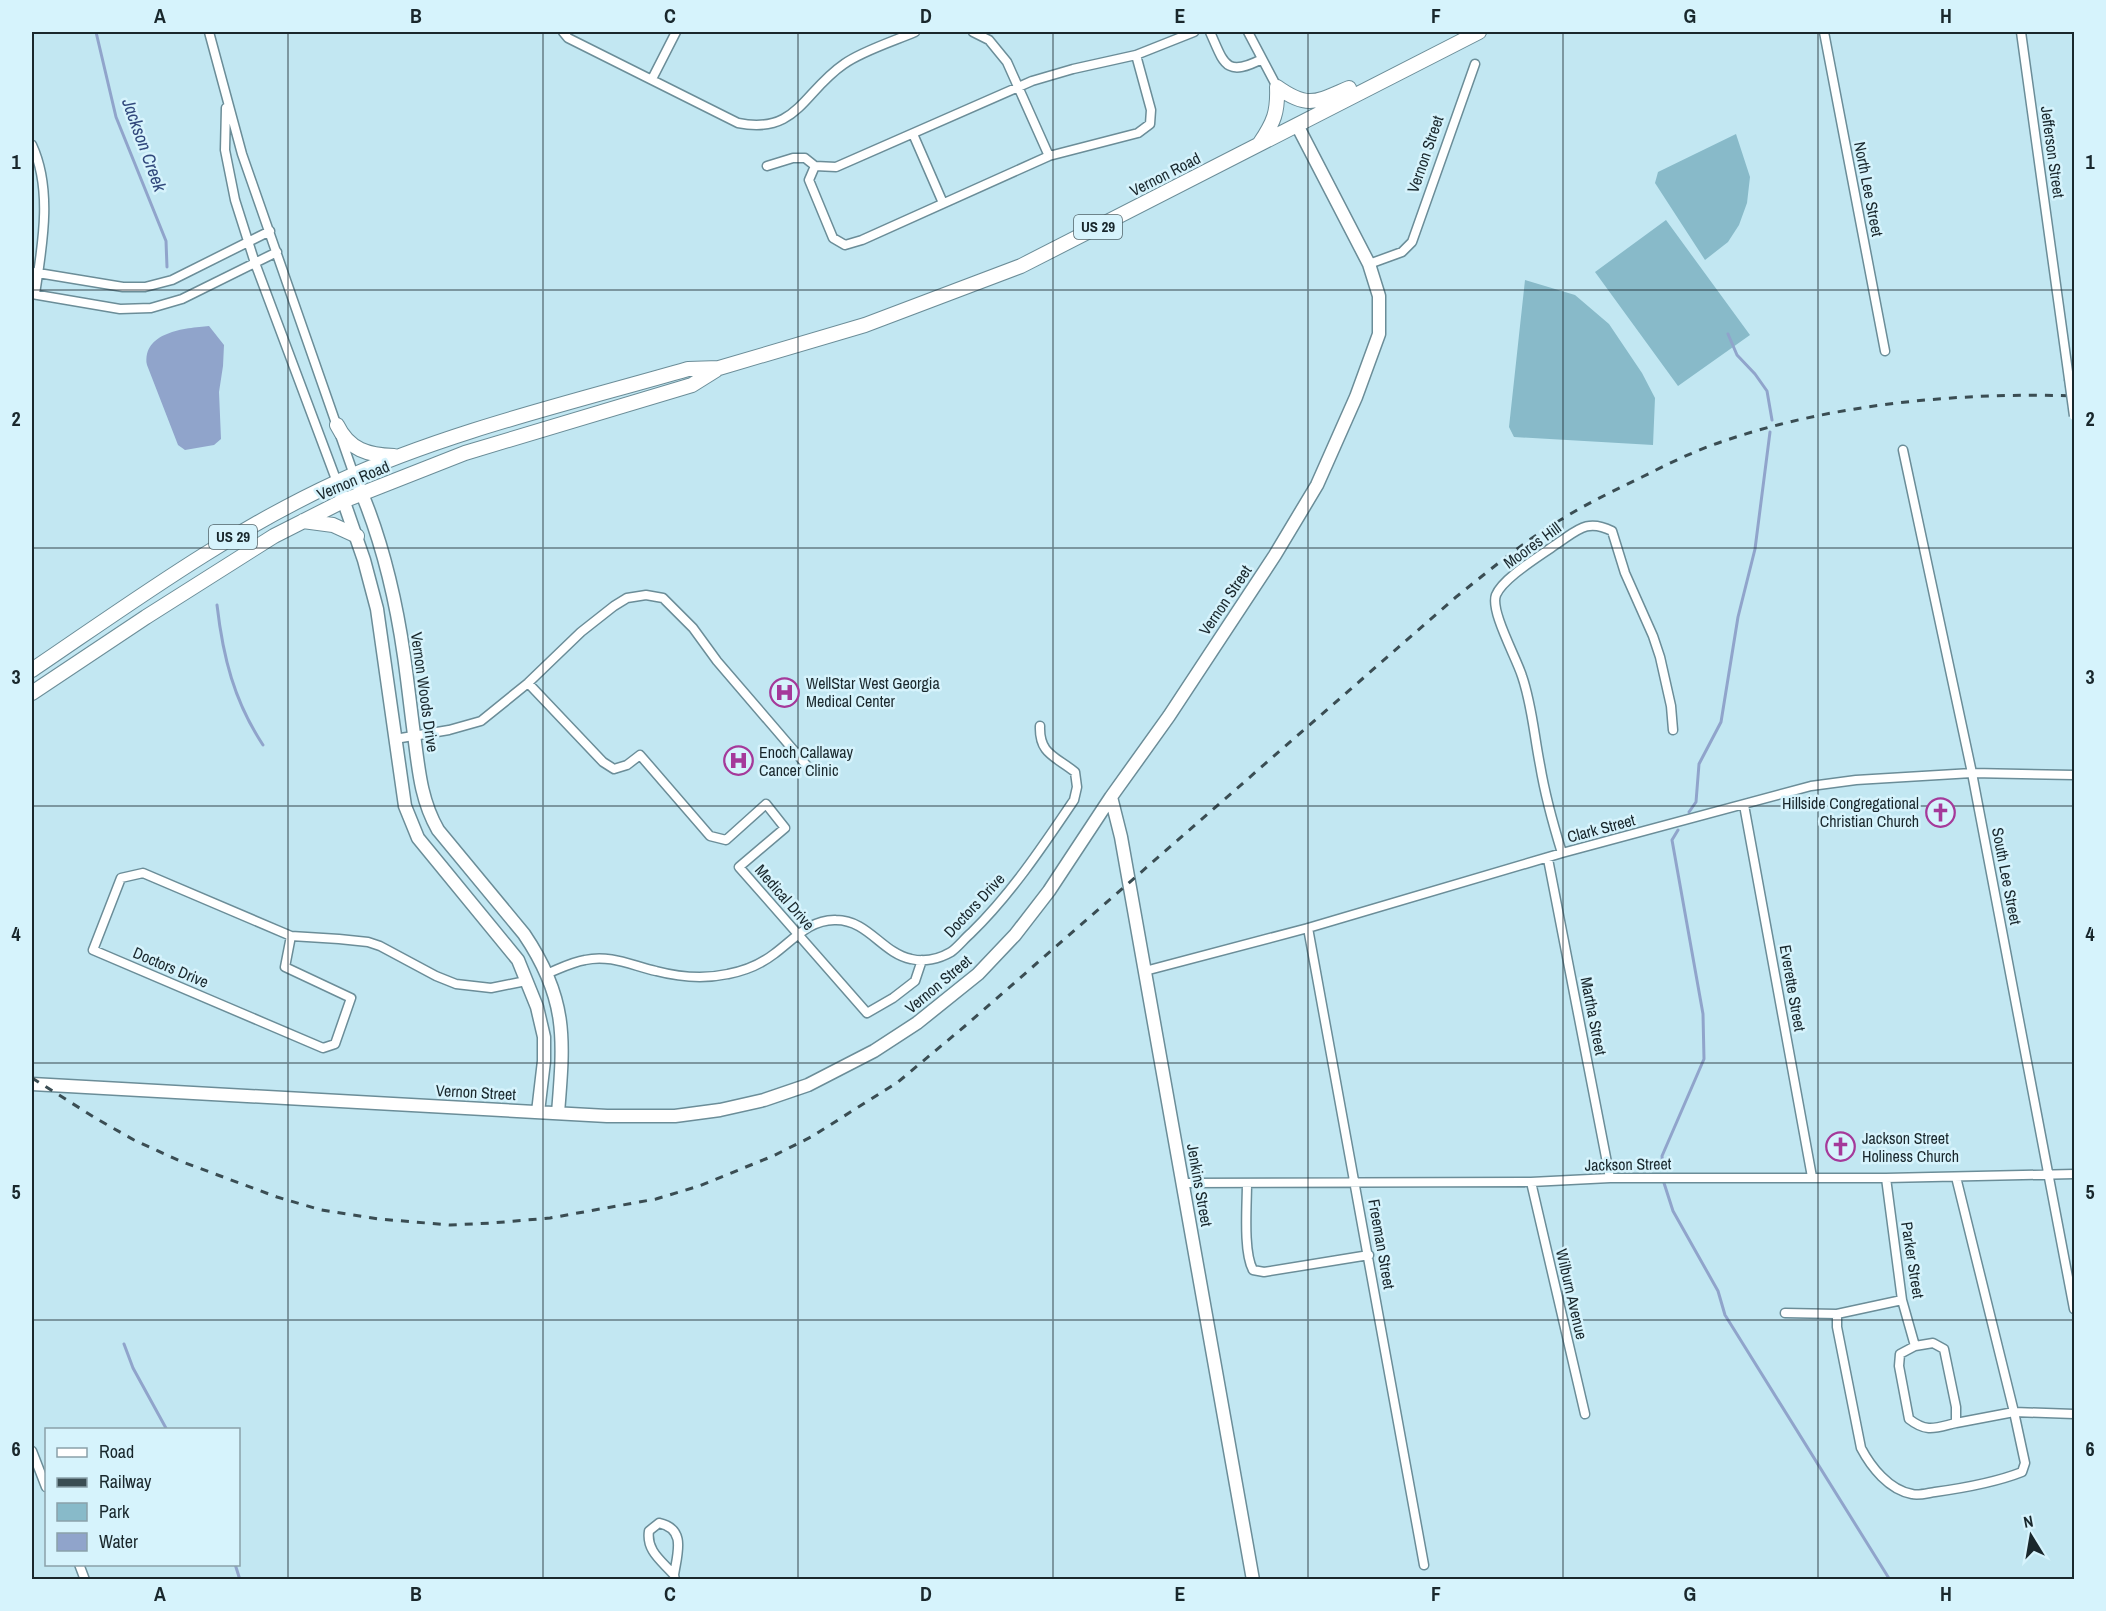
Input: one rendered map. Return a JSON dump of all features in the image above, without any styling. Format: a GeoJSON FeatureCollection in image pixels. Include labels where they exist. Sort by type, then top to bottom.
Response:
{"type":"FeatureCollection","features":[{"type":"Feature","properties":{"kind":"main road","name":"Vernon Road"},"geometry":{"type":"LineString","coordinates":[[32,670],[221,544],[337,482],[399,457],[496,423],[688,369],[719,368],[865,325],[1021,266],[1479,32]]}},
{"type":"Feature","properties":{"kind":"main road"},"geometry":{"type":"LineString","coordinates":[[1276,87],[1291,97],[1306,102],[1320,100],[1353,87],[1386,78]]}},
{"type":"Feature","properties":{"kind":"main road"},"geometry":{"type":"LineString","coordinates":[[1258,145],[1272,125],[1278,107],[1276,87]]}},
{"type":"Feature","properties":{"kind":"main road","name":"Vernon Road"},"geometry":{"type":"LineString","coordinates":[[32,693],[146,616],[301,521],[344,501],[465,453],[692,385],[719,368]]}},
{"type":"Feature","properties":{"kind":"main road"},"geometry":{"type":"LineString","coordinates":[[337,425],[345,439],[357,449],[375,455],[399,457]]}},
{"type":"Feature","properties":{"kind":"main road"},"geometry":{"type":"LineString","coordinates":[[301,521],[333,525],[357,536]]}},
{"type":"Feature","properties":{"kind":"street","name":"Vernon Woods Drive"},"geometry":{"type":"LineString","coordinates":[[209,32],[242,154],[354,475],[375,528],[397,614],[421,790],[438,830],[524,934],[536,952],[558,1008],[562,1031],[558,1113]]}},
{"type":"Feature","properties":{"kind":"street"},"geometry":{"type":"LineString","coordinates":[[563,32],[568,38],[738,123],[753,126],[769,126],[786,119],[846,62],[915,32]]}},
{"type":"Feature","properties":{"kind":"street"},"geometry":{"type":"LineString","coordinates":[[652,79],[676,32]]}},
{"type":"Feature","properties":{"kind":"street"},"geometry":{"type":"LineString","coordinates":[[972,32],[989,40],[1007,62],[1049,156]]}},
{"type":"Feature","properties":{"kind":"street"},"geometry":{"type":"LineString","coordinates":[[767,166],[793,158],[806,158],[815,166],[836,167],[1032,81],[1136,55],[1194,32]]}},
{"type":"Feature","properties":{"kind":"street"},"geometry":{"type":"LineString","coordinates":[[1210,32],[1223,62],[1233,68],[1245,68],[1262,59]]}},
{"type":"Feature","properties":{"kind":"street"},"geometry":{"type":"LineString","coordinates":[[1248,32],[1276,87]]}},
{"type":"Feature","properties":{"kind":"street","name":"North Lee Street"},"geometry":{"type":"LineString","coordinates":[[1824,32],[1885,351]]}},
{"type":"Feature","properties":{"kind":"street","name":"Jefferson Street"},"geometry":{"type":"LineString","coordinates":[[2021,32],[2074,418]]}},
{"type":"Feature","properties":{"kind":"street"},"geometry":{"type":"LineString","coordinates":[[815,166],[809,180],[833,238],[845,245],[862,240],[1049,156],[1138,133],[1150,124],[1151,110],[1136,55]]}},
{"type":"Feature","properties":{"kind":"street","name":"Vernon Street"},"geometry":{"type":"LineString","coordinates":[[1369,264],[1402,252],[1412,242],[1475,64]]}},
{"type":"Feature","properties":{"kind":"street"},"geometry":{"type":"LineString","coordinates":[[227,95],[225,150],[235,200],[255,263],[357,536],[377,609],[405,806],[418,838],[518,960],[537,1007],[544,1037],[544,1061],[538,1112]]}},
{"type":"Feature","properties":{"kind":"street","name":"Vernon Street"},"geometry":{"type":"LineString","coordinates":[[32,1084],[313,1101],[653,1117],[720,1110],[764,1100],[793,1090],[830,1075],[874,1051],[938,1008],[996,956],[1049,891],[1111,797],[1169,716],[1275,555],[1320,479],[1356,398],[1379,334],[1379,296],[1369,264],[1297,125]]}},
{"type":"Feature","properties":{"kind":"street"},"geometry":{"type":"LineString","coordinates":[[913,134],[943,203]]}},
{"type":"Feature","properties":{"kind":"street"},"geometry":{"type":"LineString","coordinates":[[32,145],[43,190],[42,229],[33,294],[120,309],[151,308],[182,298],[277,252]]}},
{"type":"Feature","properties":{"kind":"street"},"geometry":{"type":"LineString","coordinates":[[35,272],[123,287],[145,287],[172,280],[270,231]]}},
{"type":"Feature","properties":{"kind":"street","name":"South Lee Street"},"geometry":{"type":"LineString","coordinates":[[1903,450],[1972,773],[2074,1310]]}},
{"type":"Feature","properties":{"kind":"street","name":"Moores Hill"},"geometry":{"type":"LineString","coordinates":[[1562,853],[1551,818],[1539,764],[1533,716],[1523,679],[1496,613],[1497,594],[1508,580],[1581,528],[1599,525],[1612,531],[1625,573],[1660,657],[1671,706],[1673,730]]}},
{"type":"Feature","properties":{"kind":"street"},"geometry":{"type":"LineString","coordinates":[[395,740],[449,730],[481,721],[528,683],[581,632],[627,597],[646,595],[663,598],[693,628],[717,661],[808,767]]}},
{"type":"Feature","properties":{"kind":"street","name":"Medical Drive"},"geometry":{"type":"LineString","coordinates":[[528,683],[603,762],[614,769],[627,765],[640,754],[710,836],[726,840],[766,804],[784,828],[739,867],[867,1013],[893,998],[915,981],[922,960]]}},
{"type":"Feature","properties":{"kind":"street","name":"Doctors Drive"},"geometry":{"type":"LineString","coordinates":[[922,960],[938,958],[952,951],[983,921],[1017,880],[1074,800],[1077,787],[1075,772],[1045,750],[1040,741],[1041,726]]}},
{"type":"Feature","properties":{"kind":"street","name":"Clark Street"},"geometry":{"type":"LineString","coordinates":[[1145,971],[1308,928],[1562,853],[1811,786],[1856,780],[1972,773],[2074,775]]}},
{"type":"Feature","properties":{"kind":"street","name":"Jenkins Street"},"geometry":{"type":"LineString","coordinates":[[1111,797],[1121,837],[1253,1580]]}},
{"type":"Feature","properties":{"kind":"street","name":"Everette Street"},"geometry":{"type":"LineString","coordinates":[[1744,805],[1812,1177]]}},
{"type":"Feature","properties":{"kind":"street","name":"Martha Street"},"geometry":{"type":"LineString","coordinates":[[1548,859],[1610,1178]]}},
{"type":"Feature","properties":{"kind":"street","name":"Doctors Drive"},"geometry":{"type":"LineString","coordinates":[[291,936],[285,967],[351,998],[335,1044],[323,1047],[93,950],[122,878],[142,873],[291,936],[368,942],[392,951],[436,976],[467,986],[497,987],[526,981]]}},
{"type":"Feature","properties":{"kind":"street"},"geometry":{"type":"LineString","coordinates":[[526,981],[585,960],[594,959],[614,960],[654,971],[685,976],[730,974],[762,962],[797,934],[824,921],[847,921],[866,930],[900,956],[922,960]]}},
{"type":"Feature","properties":{"kind":"street","name":"Freeman Street"},"geometry":{"type":"LineString","coordinates":[[1308,928],[1424,1565]]}},
{"type":"Feature","properties":{"kind":"street","name":"Jackson Street"},"geometry":{"type":"LineString","coordinates":[[1182,1183],[1531,1182],[1610,1178],[1886,1178],[2074,1174]]}},
{"type":"Feature","properties":{"kind":"street"},"geometry":{"type":"LineString","coordinates":[[1837,1314],[1837,1327],[1861,1448],[1869,1464],[1894,1488],[1913,1495],[1961,1488],[2022,1472],[2025,1463],[2014,1412],[1956,1177]]}},
{"type":"Feature","properties":{"kind":"street","name":"Parker Street"},"geometry":{"type":"LineString","coordinates":[[1886,1178],[1902,1300],[1915,1346]]}},
{"type":"Feature","properties":{"kind":"street","name":"Wilburn Avenue"},"geometry":{"type":"LineString","coordinates":[[1531,1182],[1585,1414]]}},
{"type":"Feature","properties":{"kind":"street"},"geometry":{"type":"LineString","coordinates":[[1248,1183],[1248,1262],[1253,1270],[1264,1272],[1369,1256]]}},
{"type":"Feature","properties":{"kind":"street"},"geometry":{"type":"LineString","coordinates":[[1785,1313],[1837,1314],[1902,1300]]}},
{"type":"Feature","properties":{"kind":"street"},"geometry":{"type":"LineString","coordinates":[[1956,1423],[1956,1407],[1944,1349],[1933,1343],[1915,1346],[1900,1354],[1899,1366],[1909,1419],[1928,1430],[2014,1412],[2074,1414]]}},
{"type":"Feature","properties":{"kind":"street"},"geometry":{"type":"LineString","coordinates":[[32,1451],[45,1484]]}},
{"type":"Feature","properties":{"kind":"street"},"geometry":{"type":"LineString","coordinates":[[659,1523],[668,1525],[675,1531],[679,1542],[674,1577],[652,1550],[648,1541],[649,1531],[659,1523]]}},
{"type":"Feature","properties":{"kind":"green space"},"geometry":{"type":"Polygon","coordinates":[[[1736,134],[1750,177],[1747,203],[1739,225],[1728,242],[1705,260],[1655,183],[1658,172],[1736,134]]]}},
{"type":"Feature","properties":{"kind":"green space"},"geometry":{"type":"Polygon","coordinates":[[[1666,220],[1750,335],[1678,386],[1595,272],[1666,220]]]}},
{"type":"Feature","properties":{"kind":"green space"},"geometry":{"type":"Polygon","coordinates":[[[1525,280],[1575,295],[1609,324],[1642,373],[1655,398],[1653,445],[1514,437],[1509,427],[1525,280]]]}},
{"type":"Feature","properties":{"kind":"water"},"geometry":{"type":"Polygon","coordinates":[[[209,326],[224,345],[219,392],[221,439],[214,445],[185,450],[178,445],[147,365],[147,354],[151,345],[167,334],[188,328],[209,326]]]}},
{"type":"Feature","properties":{"kind":"waterway","name":"Jackson Creek"},"geometry":{"type":"LineString","coordinates":[[96,32],[116,117],[166,241],[167,267]]}},
{"type":"Feature","properties":{"kind":"waterway"},"geometry":{"type":"LineString","coordinates":[[1728,334],[1737,355],[1767,391],[1772,420]]}},
{"type":"Feature","properties":{"kind":"waterway"},"geometry":{"type":"LineString","coordinates":[[1689,812],[1696,802],[1699,764],[1721,722],[1738,617],[1755,549],[1770,432]]}},
{"type":"Feature","properties":{"kind":"waterway","name":"Jackson Creek"},"geometry":{"type":"LineString","coordinates":[[217,605],[231,678],[244,712],[263,745]]}},
{"type":"Feature","properties":{"kind":"waterway"},"geometry":{"type":"LineString","coordinates":[[1663,1170],[1662,1156],[1704,1059],[1703,1014],[1672,840],[1678,830]]}},
{"type":"Feature","properties":{"kind":"waterway"},"geometry":{"type":"LineString","coordinates":[[1664,1183],[1673,1211],[1718,1291],[1725,1315],[1890,1580]]}},
{"type":"Feature","properties":{"kind":"waterway"},"geometry":{"type":"LineString","coordinates":[[124,1344],[133,1368],[166,1428]]}},
{"type":"Feature","properties":{"kind":"waterway"},"geometry":{"type":"LineString","coordinates":[[236,1566],[240,1580]]}},
{"type":"Feature","properties":{"kind":"railway"},"geometry":{"type":"LineString","coordinates":[[32,1078],[134,1140],[180,1161],[277,1197],[321,1210],[379,1219],[450,1225],[492,1223],[550,1218],[656,1199],[699,1186],[773,1156],[811,1137],[898,1082],[1456,597],[1521,546],[1572,513],[1701,449],[1806,418],[1895,403],[1941,399],[2030,395],[2074,396]]}},
{"type":"Feature","properties":{"kind":"place","name":"WellStar West Georgia Medical Center"},"geometry":{"type":"Point","coordinates":[785,692]}},
{"type":"Feature","properties":{"kind":"place","name":"Enoch Callaway Cancer Clinic"},"geometry":{"type":"Point","coordinates":[738,761]}},
{"type":"Feature","properties":{"kind":"place","name":"Hillside Congregational Christian Church"},"geometry":{"type":"Point","coordinates":[1940,812]}},
{"type":"Feature","properties":{"kind":"place","name":"Jackson Street Holiness Church"},"geometry":{"type":"Point","coordinates":[1841,1147]}}]}
